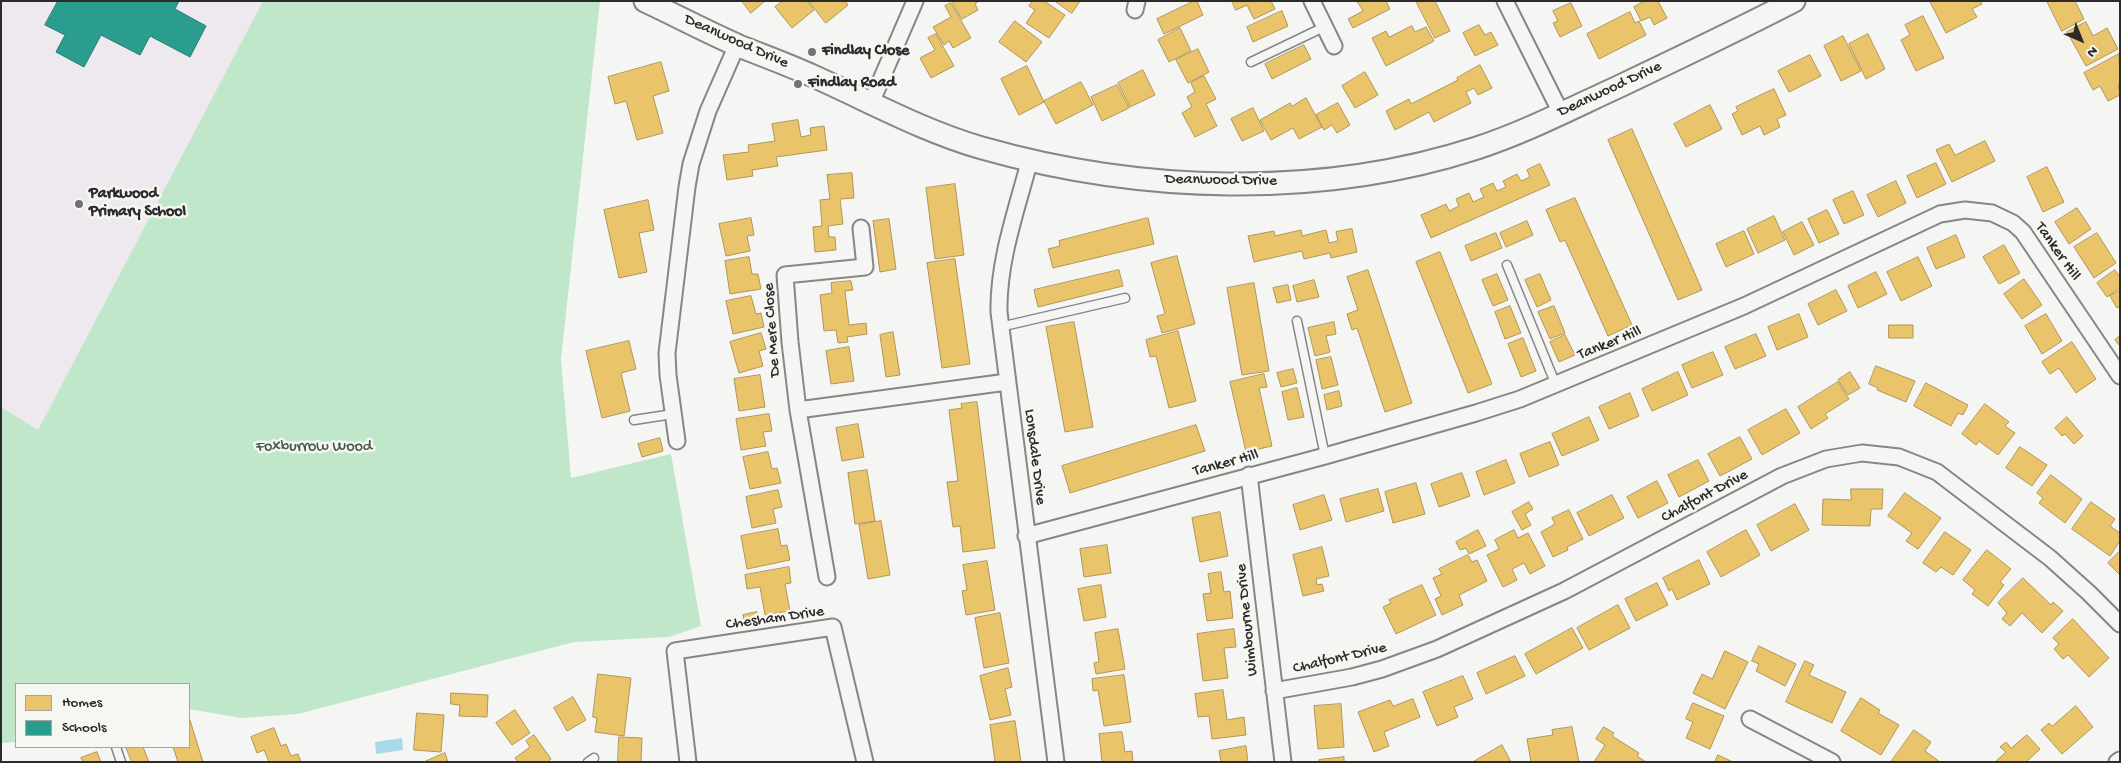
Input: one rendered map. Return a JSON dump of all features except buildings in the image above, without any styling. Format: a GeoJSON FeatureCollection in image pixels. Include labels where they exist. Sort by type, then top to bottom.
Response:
{"type":"FeatureCollection","features":[{"type":"Feature","properties":{"kind":"street","name":"Deanwood Drive"},"geometry":{"type":"LineString","coordinates":[[645,1],[737,45],[810,74],[930,129],[980,147],[1090,172],[1161,180],[1241,184],[1321,180],[1397,168],[1473,149],[1561,113],[1794,1]]}},
{"type":"Feature","properties":{"kind":"street"},"geometry":{"type":"LineString","coordinates":[[871,103],[915,1]]}},
{"type":"Feature","properties":{"kind":"street"},"geometry":{"type":"LineString","coordinates":[[1312,1],[1334,46]]}},
{"type":"Feature","properties":{"kind":"street"},"geometry":{"type":"LineString","coordinates":[[1508,2],[1561,113]]}},
{"type":"Feature","properties":{"kind":"street"},"geometry":{"type":"LineString","coordinates":[[677,441],[667,353],[687,187],[698,138],[737,45]]}},
{"type":"Feature","properties":{"kind":"street","name":"Lonsdale Drive"},"geometry":{"type":"LineString","coordinates":[[1030,159],[1003,265],[998,294],[1000,327],[1056,762]]}},
{"type":"Feature","properties":{"kind":"street","name":"Tanker Hill"},"geometry":{"type":"LineString","coordinates":[[1026,536],[1476,414],[1556,385],[1744,306],[1940,214],[1965,210],[1986,212],[2002,217],[2023,232],[2120,376]]}},
{"type":"Feature","properties":{"kind":"street","name":"De Mere Close"},"geometry":{"type":"LineString","coordinates":[[827,577],[798,410],[785,276],[865,267],[861,228]]}},
{"type":"Feature","properties":{"kind":"street"},"geometry":{"type":"LineString","coordinates":[[798,410],[1007,382]]}},
{"type":"Feature","properties":{"kind":"street","name":"Chalfont Drive"},"geometry":{"type":"LineString","coordinates":[[1274,691],[1360,675],[1437,649],[1564,591],[1782,476],[1826,459],[1862,453],[1899,457],[1937,472],[2072,577],[2120,624]]}},
{"type":"Feature","properties":{"kind":"street","name":"Wimbourne Drive"},"geometry":{"type":"LineString","coordinates":[[1250,475],[1283,762]]}},
{"type":"Feature","properties":{"kind":"street","name":"Chesham Drive"},"geometry":{"type":"LineString","coordinates":[[688,762],[676,652],[833,627],[866,762]]}},
{"type":"Feature","properties":{"kind":"street"},"geometry":{"type":"LineString","coordinates":[[1750,719],[1832,762]]}},
{"type":"Feature","properties":{"kind":"lane"},"geometry":{"type":"LineString","coordinates":[[1252,62],[1324,27]]}},
{"type":"Feature","properties":{"kind":"lane"},"geometry":{"type":"LineString","coordinates":[[1507,265],[1556,385]]}},
{"type":"Feature","properties":{"kind":"lane"},"geometry":{"type":"LineString","coordinates":[[1000,327],[1125,298]]}},
{"type":"Feature","properties":{"kind":"lane"},"geometry":{"type":"LineString","coordinates":[[1297,321],[1325,456]]}},
{"type":"Feature","properties":{"kind":"lane"},"geometry":{"type":"LineString","coordinates":[[634,420],[673,414]]}},
{"type":"Feature","properties":{"kind":"lane"},"geometry":{"type":"LineString","coordinates":[[116,748],[121,762]]}},
{"type":"Feature","properties":{"kind":"shaded area","name":"Parkwood Primary School"},"geometry":{"type":"Polygon","coordinates":[[[1,1],[263,1],[38,430],[1,407],[1,1]]]}},
{"type":"Feature","properties":{"kind":"green space","name":"Foxburrow Wood"},"geometry":{"type":"Polygon","coordinates":[[[263,1],[600,1],[561,359],[571,478],[671,454],[701,626],[669,637],[574,642],[298,714],[241,718],[190,709],[190,683],[15,683],[15,742],[1,743],[1,407],[38,430],[263,1]]]}},
{"type":"Feature","properties":{"kind":"water"},"geometry":{"type":"Polygon","coordinates":[[[402,738],[403,750],[376,754],[375,742],[402,738]]]}},
{"type":"Feature","properties":{"kind":"place","name":"Findlay Close"},"geometry":{"type":"Point","coordinates":[812,52]}},
{"type":"Feature","properties":{"kind":"place","name":"Findlay Road"},"geometry":{"type":"Point","coordinates":[798,84]}},
{"type":"Feature","properties":{"kind":"place","name":"Parkwood Primary School"},"geometry":{"type":"Point","coordinates":[79,204]}}]}
